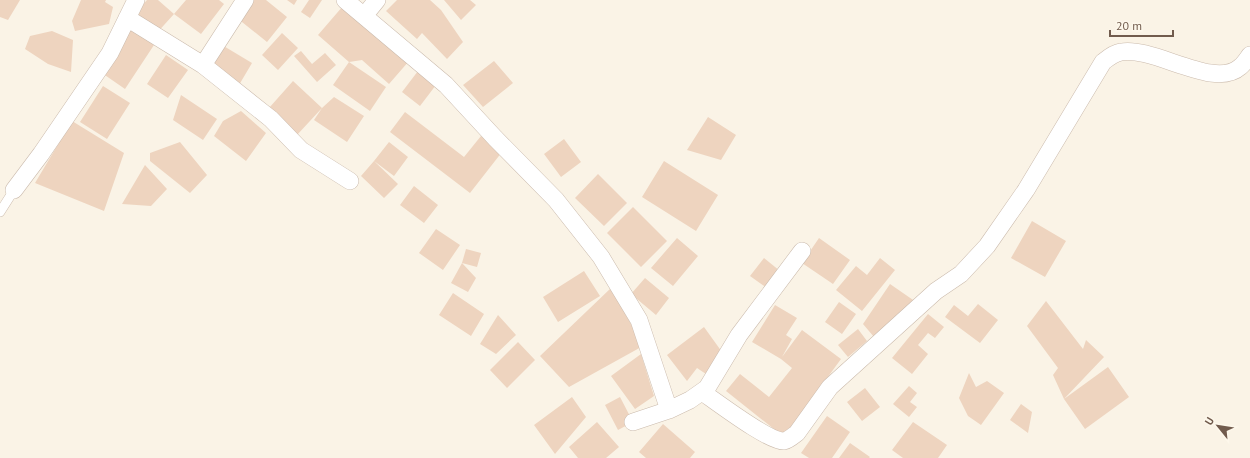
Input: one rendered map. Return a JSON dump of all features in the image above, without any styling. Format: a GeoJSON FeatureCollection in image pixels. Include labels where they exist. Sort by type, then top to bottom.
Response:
{"type":"FeatureCollection","features":[{"type":"Feature","properties":{"kind":"street"},"geometry":{"type":"LineString","coordinates":[[14,190],[41,154],[110,53],[136,0]]}},
{"type":"Feature","properties":{"kind":"street"},"geometry":{"type":"LineString","coordinates":[[203,66],[245,0]]}},
{"type":"Feature","properties":{"kind":"street"},"geometry":{"type":"LineString","coordinates":[[344,0],[446,85],[495,138],[556,200],[601,257],[639,320],[669,410]]}},
{"type":"Feature","properties":{"kind":"street"},"geometry":{"type":"LineString","coordinates":[[364,16],[377,0]]}},
{"type":"Feature","properties":{"kind":"street"},"geometry":{"type":"LineString","coordinates":[[127,18],[203,66],[271,120],[301,150],[350,181]]}},
{"type":"Feature","properties":{"kind":"street"},"geometry":{"type":"LineString","coordinates":[[702,392],[776,440],[785,441],[790,438],[797,433],[830,387],[936,291],[961,274],[987,246],[1026,190],[1103,62],[1110,56],[1120,52],[1133,51],[1152,55],[1211,74],[1227,73],[1240,68],[1250,55]]}},
{"type":"Feature","properties":{"kind":"street"},"geometry":{"type":"LineString","coordinates":[[633,422],[669,410],[690,400],[707,388],[739,335],[802,251]]}},
{"type":"Feature","properties":{"kind":"lane"},"geometry":{"type":"LineString","coordinates":[[0,212],[14,190]]}},
{"type":"Feature","properties":{"kind":"building"},"geometry":{"type":"Polygon","coordinates":[[[0,0],[20,0],[8,20],[0,17],[0,0]]]}},
{"type":"Feature","properties":{"kind":"building"},"geometry":{"type":"Polygon","coordinates":[[[81,0],[106,0],[105,2],[113,7],[109,24],[75,31],[72,21],[81,0]]]}},
{"type":"Feature","properties":{"kind":"building"},"geometry":{"type":"Polygon","coordinates":[[[147,0],[158,0],[174,14],[155,35],[134,15],[147,0]]]}},
{"type":"Feature","properties":{"kind":"building"},"geometry":{"type":"Polygon","coordinates":[[[186,0],[219,0],[224,4],[201,34],[174,14],[186,0]]]}},
{"type":"Feature","properties":{"kind":"building"},"geometry":{"type":"Polygon","coordinates":[[[252,0],[266,0],[287,17],[267,42],[237,18],[252,0]]]}},
{"type":"Feature","properties":{"kind":"building"},"geometry":{"type":"Polygon","coordinates":[[[287,0],[297,0],[294,5],[287,0]]]}},
{"type":"Feature","properties":{"kind":"building"},"geometry":{"type":"Polygon","coordinates":[[[309,0],[322,0],[310,18],[301,12],[309,0]]]}},
{"type":"Feature","properties":{"kind":"building"},"geometry":{"type":"Polygon","coordinates":[[[397,0],[430,0],[441,10],[463,42],[447,59],[422,33],[417,39],[386,11],[397,0]]]}},
{"type":"Feature","properties":{"kind":"building"},"geometry":{"type":"Polygon","coordinates":[[[444,0],[470,0],[476,5],[461,20],[444,0]]]}},
{"type":"Feature","properties":{"kind":"building"},"geometry":{"type":"Polygon","coordinates":[[[343,6],[409,61],[389,84],[362,60],[349,62],[318,35],[343,6]]]}},
{"type":"Feature","properties":{"kind":"building"},"geometry":{"type":"Polygon","coordinates":[[[130,28],[154,45],[125,89],[99,71],[130,28]]]}},
{"type":"Feature","properties":{"kind":"building"},"geometry":{"type":"Polygon","coordinates":[[[52,31],[73,40],[71,72],[48,64],[25,49],[30,36],[52,31]]]}},
{"type":"Feature","properties":{"kind":"building"},"geometry":{"type":"Polygon","coordinates":[[[282,33],[298,48],[278,70],[262,55],[282,33]]]}},
{"type":"Feature","properties":{"kind":"building"},"geometry":{"type":"Polygon","coordinates":[[[222,45],[252,63],[239,85],[208,66],[222,45]]]}},
{"type":"Feature","properties":{"kind":"building"},"geometry":{"type":"Polygon","coordinates":[[[301,51],[312,64],[325,53],[336,65],[317,82],[294,56],[301,51]]]}},
{"type":"Feature","properties":{"kind":"building"},"geometry":{"type":"Polygon","coordinates":[[[166,55],[188,70],[168,98],[147,84],[166,55]]]}},
{"type":"Feature","properties":{"kind":"building"},"geometry":{"type":"Polygon","coordinates":[[[494,61],[513,83],[483,107],[463,85],[494,61]]]}},
{"type":"Feature","properties":{"kind":"building"},"geometry":{"type":"Polygon","coordinates":[[[349,62],[386,87],[370,111],[333,85],[349,62]]]}},
{"type":"Feature","properties":{"kind":"building"},"geometry":{"type":"Polygon","coordinates":[[[418,71],[436,85],[420,106],[402,92],[418,71]]]}},
{"type":"Feature","properties":{"kind":"building"},"geometry":{"type":"Polygon","coordinates":[[[293,81],[322,108],[297,135],[269,108],[293,81]]]}},
{"type":"Feature","properties":{"kind":"building"},"geometry":{"type":"Polygon","coordinates":[[[103,86],[130,103],[107,139],[80,122],[103,86]]]}},
{"type":"Feature","properties":{"kind":"building"},"geometry":{"type":"Polygon","coordinates":[[[181,95],[217,119],[203,140],[173,120],[181,95]]]}},
{"type":"Feature","properties":{"kind":"building"},"geometry":{"type":"Polygon","coordinates":[[[334,97],[364,116],[347,142],[314,120],[322,108],[334,97]]]}},
{"type":"Feature","properties":{"kind":"building"},"geometry":{"type":"Polygon","coordinates":[[[241,111],[266,133],[246,161],[214,136],[223,121],[241,111]]]}},
{"type":"Feature","properties":{"kind":"building"},"geometry":{"type":"Polygon","coordinates":[[[405,112],[464,157],[481,136],[502,152],[470,193],[390,132],[405,112]]]}},
{"type":"Feature","properties":{"kind":"building"},"geometry":{"type":"Polygon","coordinates":[[[708,117],[736,135],[721,160],[687,150],[708,117]]]}},
{"type":"Feature","properties":{"kind":"building"},"geometry":{"type":"Polygon","coordinates":[[[72,121],[124,153],[104,211],[35,183],[72,121]]]}},
{"type":"Feature","properties":{"kind":"building"},"geometry":{"type":"Polygon","coordinates":[[[564,139],[581,162],[561,177],[544,154],[564,139]]]}},
{"type":"Feature","properties":{"kind":"building"},"geometry":{"type":"Polygon","coordinates":[[[180,142],[207,175],[190,193],[150,161],[150,153],[180,142]]]}},
{"type":"Feature","properties":{"kind":"building"},"geometry":{"type":"Polygon","coordinates":[[[389,142],[408,157],[394,176],[374,161],[389,142]]]}},
{"type":"Feature","properties":{"kind":"building"},"geometry":{"type":"Polygon","coordinates":[[[374,161],[398,184],[384,198],[361,176],[374,161]]]}},
{"type":"Feature","properties":{"kind":"building"},"geometry":{"type":"Polygon","coordinates":[[[664,161],[718,195],[696,231],[642,197],[664,161]]]}},
{"type":"Feature","properties":{"kind":"building"},"geometry":{"type":"Polygon","coordinates":[[[145,165],[167,189],[151,206],[122,204],[145,165]]]}},
{"type":"Feature","properties":{"kind":"building"},"geometry":{"type":"Polygon","coordinates":[[[598,174],[627,203],[604,226],[575,198],[598,174]]]}},
{"type":"Feature","properties":{"kind":"building"},"geometry":{"type":"Polygon","coordinates":[[[414,186],[438,205],[424,223],[400,205],[414,186]]]}},
{"type":"Feature","properties":{"kind":"building"},"geometry":{"type":"Polygon","coordinates":[[[633,207],[667,241],[641,267],[607,233],[633,207]]]}},
{"type":"Feature","properties":{"kind":"building"},"geometry":{"type":"Polygon","coordinates":[[[1032,221],[1066,241],[1045,277],[1011,258],[1032,221]]]}},
{"type":"Feature","properties":{"kind":"building"},"geometry":{"type":"Polygon","coordinates":[[[436,229],[460,245],[443,270],[419,253],[436,229]]]}},
{"type":"Feature","properties":{"kind":"building"},"geometry":{"type":"Polygon","coordinates":[[[677,238],[698,256],[673,286],[651,268],[677,238]]]}},
{"type":"Feature","properties":{"kind":"building"},"geometry":{"type":"Polygon","coordinates":[[[819,238],[850,260],[833,284],[802,263],[819,238]]]}},
{"type":"Feature","properties":{"kind":"building"},"geometry":{"type":"Polygon","coordinates":[[[466,249],[481,253],[477,267],[462,263],[466,249]]]}},
{"type":"Feature","properties":{"kind":"building"},"geometry":{"type":"Polygon","coordinates":[[[764,258],[780,271],[767,288],[750,276],[764,258]]]}},
{"type":"Feature","properties":{"kind":"building"},"geometry":{"type":"Polygon","coordinates":[[[880,258],[895,270],[862,311],[836,290],[856,266],[867,275],[880,258]]]}},
{"type":"Feature","properties":{"kind":"building"},"geometry":{"type":"Polygon","coordinates":[[[462,263],[476,278],[468,292],[451,283],[462,263]]]}},
{"type":"Feature","properties":{"kind":"building"},"geometry":{"type":"Polygon","coordinates":[[[584,271],[600,296],[558,322],[543,297],[584,271]]]}},
{"type":"Feature","properties":{"kind":"building"},"geometry":{"type":"Polygon","coordinates":[[[645,278],[669,298],[656,315],[631,294],[645,278]]]}},
{"type":"Feature","properties":{"kind":"building"},"geometry":{"type":"Polygon","coordinates":[[[890,284],[916,302],[874,337],[863,324],[890,284]]]}},
{"type":"Feature","properties":{"kind":"building"},"geometry":{"type":"Polygon","coordinates":[[[611,288],[643,346],[569,387],[540,356],[611,288]]]}},
{"type":"Feature","properties":{"kind":"building"},"geometry":{"type":"Polygon","coordinates":[[[453,293],[484,314],[471,336],[439,315],[453,293]]]}},
{"type":"Feature","properties":{"kind":"building"},"geometry":{"type":"Polygon","coordinates":[[[1046,301],[1083,349],[1086,340],[1104,357],[1064,399],[1053,375],[1058,368],[1027,326],[1046,301]]]}},
{"type":"Feature","properties":{"kind":"building"},"geometry":{"type":"Polygon","coordinates":[[[839,302],[856,314],[842,334],[825,322],[839,302]]]}},
{"type":"Feature","properties":{"kind":"building"},"geometry":{"type":"Polygon","coordinates":[[[978,304],[998,320],[980,343],[945,317],[954,305],[968,316],[978,304]]]}},
{"type":"Feature","properties":{"kind":"building"},"geometry":{"type":"Polygon","coordinates":[[[775,305],[797,318],[786,335],[792,339],[782,357],[802,330],[841,359],[784,437],[726,391],[740,374],[769,397],[792,368],[781,359],[752,342],[775,305]]]}},
{"type":"Feature","properties":{"kind":"building"},"geometry":{"type":"Polygon","coordinates":[[[928,314],[944,327],[935,338],[928,333],[918,345],[928,354],[912,374],[892,358],[928,314]]]}},
{"type":"Feature","properties":{"kind":"building"},"geometry":{"type":"Polygon","coordinates":[[[498,315],[516,335],[496,354],[480,344],[498,315]]]}},
{"type":"Feature","properties":{"kind":"building"},"geometry":{"type":"Polygon","coordinates":[[[704,327],[722,352],[706,374],[697,368],[687,381],[667,355],[704,327]]]}},
{"type":"Feature","properties":{"kind":"building"},"geometry":{"type":"Polygon","coordinates":[[[858,329],[867,341],[848,357],[838,345],[858,329]]]}},
{"type":"Feature","properties":{"kind":"building"},"geometry":{"type":"Polygon","coordinates":[[[518,342],[535,360],[507,388],[490,370],[518,342]]]}},
{"type":"Feature","properties":{"kind":"building"},"geometry":{"type":"Polygon","coordinates":[[[641,354],[654,396],[635,409],[611,376],[641,354]]]}},
{"type":"Feature","properties":{"kind":"building"},"geometry":{"type":"Polygon","coordinates":[[[1108,367],[1129,397],[1085,429],[1064,399],[1108,367]]]}},
{"type":"Feature","properties":{"kind":"building"},"geometry":{"type":"Polygon","coordinates":[[[969,373],[976,387],[987,381],[1004,393],[981,425],[968,416],[959,398],[969,373]]]}},
{"type":"Feature","properties":{"kind":"building"},"geometry":{"type":"Polygon","coordinates":[[[909,386],[917,393],[910,402],[917,407],[909,417],[893,404],[909,386]]]}},
{"type":"Feature","properties":{"kind":"building"},"geometry":{"type":"Polygon","coordinates":[[[865,388],[880,407],[862,421],[847,402],[865,388]]]}},
{"type":"Feature","properties":{"kind":"building"},"geometry":{"type":"Polygon","coordinates":[[[572,397],[586,417],[555,454],[534,425],[572,397]]]}},
{"type":"Feature","properties":{"kind":"building"},"geometry":{"type":"Polygon","coordinates":[[[620,397],[633,422],[618,430],[605,405],[620,397]]]}},
{"type":"Feature","properties":{"kind":"building"},"geometry":{"type":"Polygon","coordinates":[[[1021,404],[1032,412],[1028,433],[1010,420],[1021,404]]]}},
{"type":"Feature","properties":{"kind":"building"},"geometry":{"type":"Polygon","coordinates":[[[827,416],[850,432],[832,458],[809,458],[801,453],[827,416]]]}},
{"type":"Feature","properties":{"kind":"building"},"geometry":{"type":"Polygon","coordinates":[[[597,422],[619,447],[606,458],[578,458],[569,447],[597,422]]]}},
{"type":"Feature","properties":{"kind":"building"},"geometry":{"type":"Polygon","coordinates":[[[913,422],[947,445],[938,458],[903,458],[892,450],[913,422]]]}},
{"type":"Feature","properties":{"kind":"building"},"geometry":{"type":"Polygon","coordinates":[[[663,424],[695,452],[690,458],[646,458],[639,452],[663,424]]]}},
{"type":"Feature","properties":{"kind":"building"},"geometry":{"type":"Polygon","coordinates":[[[850,443],[870,457],[839,458],[850,443]]]}}]}
